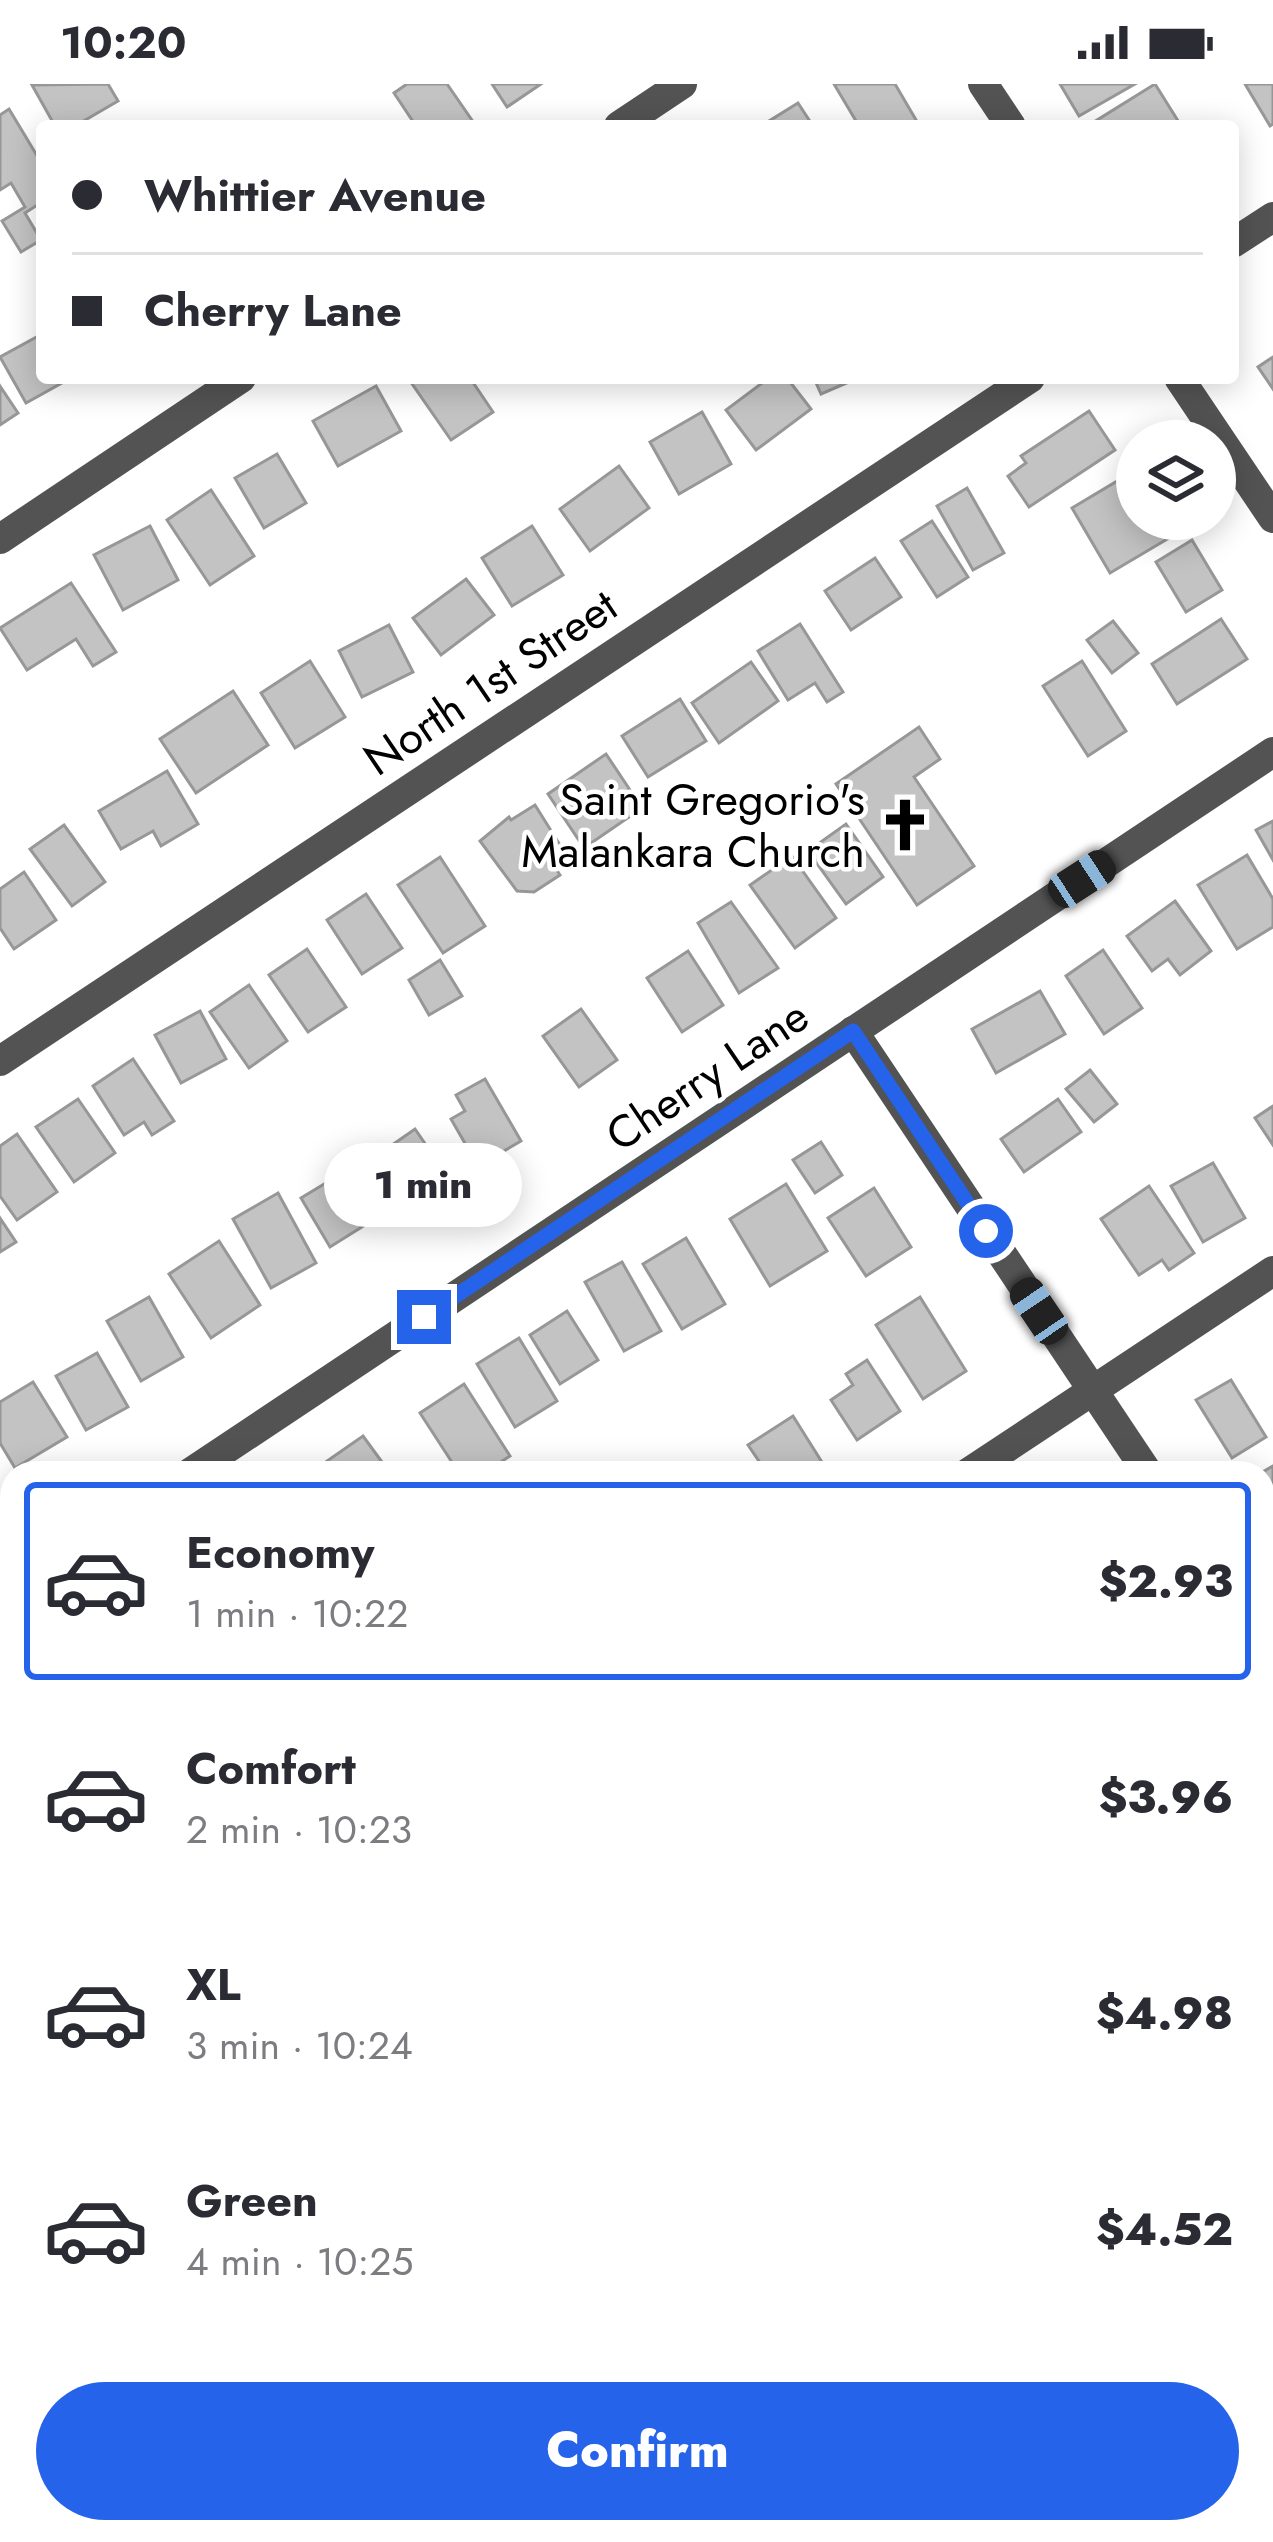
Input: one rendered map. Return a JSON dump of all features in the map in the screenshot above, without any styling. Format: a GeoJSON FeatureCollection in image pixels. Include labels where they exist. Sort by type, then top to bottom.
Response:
{"type":"FeatureCollection","features":[{"type":"Feature","properties":{"kind":"street"},"geometry":{"type":"LineString","coordinates":[[628,120],[682,84]]}},
{"type":"Feature","properties":{"kind":"street"},"geometry":{"type":"LineString","coordinates":[[983,84],[1007,120]]}},
{"type":"Feature","properties":{"kind":"street"},"geometry":{"type":"LineString","coordinates":[[1239,239],[1273,217]]}},
{"type":"Feature","properties":{"kind":"street"},"geometry":{"type":"LineString","coordinates":[[0,539],[232,384]]}},
{"type":"Feature","properties":{"kind":"street","name":"North 1st Street"},"geometry":{"type":"LineString","coordinates":[[0,1061],[1021,384]]}},
{"type":"Feature","properties":{"kind":"street"},"geometry":{"type":"LineString","coordinates":[[1183,384],[1273,518]]}},
{"type":"Feature","properties":{"kind":"street","name":"Cherry Lane"},"geometry":{"type":"LineString","coordinates":[[208,1461],[1273,752]]}},
{"type":"Feature","properties":{"kind":"street"},"geometry":{"type":"LineString","coordinates":[[853,1031],[1140,1461]]}},
{"type":"Feature","properties":{"kind":"street"},"geometry":{"type":"LineString","coordinates":[[986,1461],[1273,1270]]}},
{"type":"Feature","properties":{"kind":"building"},"geometry":{"type":"Polygon","coordinates":[[[108,84],[118,101],[85,120],[52,120],[32,85],[108,84]]]}},
{"type":"Feature","properties":{"kind":"building"},"geometry":{"type":"Polygon","coordinates":[[[407,84],[447,84],[472,120],[412,120],[394,93],[407,84]]]}},
{"type":"Feature","properties":{"kind":"building"},"geometry":{"type":"Polygon","coordinates":[[[492,84],[541,84],[507,107],[492,84]]]}},
{"type":"Feature","properties":{"kind":"building"},"geometry":{"type":"Polygon","coordinates":[[[834,84],[895,84],[916,120],[855,120],[834,84]]]}},
{"type":"Feature","properties":{"kind":"building"},"geometry":{"type":"Polygon","coordinates":[[[1060,84],[1135,84],[1079,116],[1060,84]]]}},
{"type":"Feature","properties":{"kind":"building"},"geometry":{"type":"Polygon","coordinates":[[[1155,84],[1178,120],[1097,120],[1155,84]]]}},
{"type":"Feature","properties":{"kind":"building"},"geometry":{"type":"Polygon","coordinates":[[[1245,84],[1273,84],[1270,126],[1245,84]]]}},
{"type":"Feature","properties":{"kind":"building"},"geometry":{"type":"Polygon","coordinates":[[[798,103],[809,120],[771,120],[798,103]]]}},
{"type":"Feature","properties":{"kind":"building"},"geometry":{"type":"Polygon","coordinates":[[[9,109],[36,154],[36,206],[25,213],[36,232],[36,243],[21,252],[2,221],[25,207],[11,183],[0,190],[0,115],[9,109]]]}},
{"type":"Feature","properties":{"kind":"building"},"geometry":{"type":"Polygon","coordinates":[[[36,337],[36,384],[60,384],[26,403],[0,357],[36,337]]]}},
{"type":"Feature","properties":{"kind":"building"},"geometry":{"type":"Polygon","coordinates":[[[1273,357],[1273,389],[1258,367],[1273,357]]]}},
{"type":"Feature","properties":{"kind":"building"},"geometry":{"type":"Polygon","coordinates":[[[412,384],[474,384],[493,412],[451,440],[412,384]]]}},
{"type":"Feature","properties":{"kind":"building"},"geometry":{"type":"Polygon","coordinates":[[[761,384],[792,384],[811,409],[756,450],[726,410],[761,384]]]}},
{"type":"Feature","properties":{"kind":"building"},"geometry":{"type":"Polygon","coordinates":[[[817,384],[844,384],[821,394],[817,384]]]}},
{"type":"Feature","properties":{"kind":"building"},"geometry":{"type":"Polygon","coordinates":[[[0,386],[18,413],[0,425],[0,386]]]}},
{"type":"Feature","properties":{"kind":"building"},"geometry":{"type":"Polygon","coordinates":[[[376,386],[401,431],[338,466],[313,421],[376,386]]]}},
{"type":"Feature","properties":{"kind":"building"},"geometry":{"type":"Polygon","coordinates":[[[1089,411],[1115,450],[1029,507],[1008,476],[1026,463],[1021,456],[1089,411]]]}},
{"type":"Feature","properties":{"kind":"building"},"geometry":{"type":"Polygon","coordinates":[[[702,412],[731,464],[679,494],[650,442],[702,412]]]}},
{"type":"Feature","properties":{"kind":"building"},"geometry":{"type":"Polygon","coordinates":[[[277,454],[306,503],[264,528],[235,478],[277,454]]]}},
{"type":"Feature","properties":{"kind":"building"},"geometry":{"type":"Polygon","coordinates":[[[619,466],[649,508],[590,551],[560,509],[619,466]]]}},
{"type":"Feature","properties":{"kind":"building"},"geometry":{"type":"Polygon","coordinates":[[[1116,482],[1116,540],[1166,540],[1110,573],[1072,508],[1116,482]]]}},
{"type":"Feature","properties":{"kind":"building"},"geometry":{"type":"Polygon","coordinates":[[[967,488],[1004,553],[973,570],[937,506],[967,488]]]}},
{"type":"Feature","properties":{"kind":"building"},"geometry":{"type":"Polygon","coordinates":[[[211,490],[254,556],[210,585],[167,520],[211,490]]]}},
{"type":"Feature","properties":{"kind":"building"},"geometry":{"type":"Polygon","coordinates":[[[932,521],[968,577],[937,597],[901,541],[932,521]]]}},
{"type":"Feature","properties":{"kind":"building"},"geometry":{"type":"Polygon","coordinates":[[[150,526],[178,580],[123,610],[94,555],[150,526]]]}},
{"type":"Feature","properties":{"kind":"building"},"geometry":{"type":"Polygon","coordinates":[[[532,526],[563,575],[512,606],[482,558],[532,526]]]}},
{"type":"Feature","properties":{"kind":"building"},"geometry":{"type":"Polygon","coordinates":[[[1192,540],[1222,590],[1186,612],[1156,562],[1192,540]]]}},
{"type":"Feature","properties":{"kind":"building"},"geometry":{"type":"Polygon","coordinates":[[[875,558],[901,597],[851,630],[825,591],[875,558]]]}},
{"type":"Feature","properties":{"kind":"building"},"geometry":{"type":"Polygon","coordinates":[[[466,579],[494,615],[441,655],[413,618],[466,579]]]}},
{"type":"Feature","properties":{"kind":"building"},"geometry":{"type":"Polygon","coordinates":[[[71,583],[116,652],[93,666],[76,639],[27,670],[0,628],[71,583]]]}},
{"type":"Feature","properties":{"kind":"building"},"geometry":{"type":"Polygon","coordinates":[[[1221,619],[1247,659],[1177,704],[1152,664],[1221,619]]]}},
{"type":"Feature","properties":{"kind":"building"},"geometry":{"type":"Polygon","coordinates":[[[1113,621],[1138,653],[1112,673],[1087,640],[1113,621]]]}},
{"type":"Feature","properties":{"kind":"building"},"geometry":{"type":"Polygon","coordinates":[[[800,624],[843,692],[827,702],[815,683],[788,700],[758,651],[800,624]]]}},
{"type":"Feature","properties":{"kind":"building"},"geometry":{"type":"Polygon","coordinates":[[[389,625],[413,672],[362,697],[339,651],[389,625]]]}},
{"type":"Feature","properties":{"kind":"building"},"geometry":{"type":"Polygon","coordinates":[[[310,661],[345,717],[295,748],[261,693],[310,661]]]}},
{"type":"Feature","properties":{"kind":"building"},"geometry":{"type":"Polygon","coordinates":[[[1082,661],[1126,731],[1088,756],[1043,686],[1082,661]]]}},
{"type":"Feature","properties":{"kind":"building"},"geometry":{"type":"Polygon","coordinates":[[[751,662],[778,701],[719,743],[692,703],[751,662]]]}},
{"type":"Feature","properties":{"kind":"building"},"geometry":{"type":"Polygon","coordinates":[[[233,691],[268,745],[196,793],[160,739],[233,691]]]}},
{"type":"Feature","properties":{"kind":"building"},"geometry":{"type":"Polygon","coordinates":[[[680,699],[706,741],[648,777],[622,736],[680,699]]]}},
{"type":"Feature","properties":{"kind":"building","name":"Saint Gregorio's Malankara Church"},"geometry":{"type":"Polygon","coordinates":[[[919,727],[940,759],[914,777],[974,866],[917,905],[836,784],[919,727]]]}},
{"type":"Feature","properties":{"kind":"building"},"geometry":{"type":"Polygon","coordinates":[[[606,754],[642,808],[584,848],[548,794],[606,754]]]}},
{"type":"Feature","properties":{"kind":"building"},"geometry":{"type":"Polygon","coordinates":[[[167,771],[198,824],[161,846],[153,831],[121,849],[99,811],[167,771]]]}},
{"type":"Feature","properties":{"kind":"building"},"geometry":{"type":"Polygon","coordinates":[[[535,805],[560,845],[546,854],[560,875],[534,892],[517,891],[480,841],[509,817],[535,805]]]}},
{"type":"Feature","properties":{"kind":"building"},"geometry":{"type":"Polygon","coordinates":[[[1273,821],[1273,860],[1256,830],[1273,821]]]}},
{"type":"Feature","properties":{"kind":"building"},"geometry":{"type":"Polygon","coordinates":[[[846,824],[883,877],[846,904],[808,851],[846,824]]]}},
{"type":"Feature","properties":{"kind":"building"},"geometry":{"type":"Polygon","coordinates":[[[64,825],[105,882],[72,906],[30,849],[64,825]]]}},
{"type":"Feature","properties":{"kind":"building"},"geometry":{"type":"Polygon","coordinates":[[[1247,855],[1273,899],[1273,927],[1237,949],[1198,885],[1247,855]]]}},
{"type":"Feature","properties":{"kind":"building"},"geometry":{"type":"Polygon","coordinates":[[[792,856],[836,918],[795,948],[750,885],[792,856]]]}},
{"type":"Feature","properties":{"kind":"building"},"geometry":{"type":"Polygon","coordinates":[[[440,857],[485,926],[443,953],[398,885],[440,857]]]}},
{"type":"Feature","properties":{"kind":"building"},"geometry":{"type":"Polygon","coordinates":[[[24,872],[56,920],[14,949],[0,928],[0,889],[24,872]]]}},
{"type":"Feature","properties":{"kind":"building"},"geometry":{"type":"Polygon","coordinates":[[[366,894],[402,948],[362,974],[327,920],[366,894]]]}},
{"type":"Feature","properties":{"kind":"building"},"geometry":{"type":"Polygon","coordinates":[[[1175,901],[1211,951],[1180,975],[1168,959],[1152,971],[1127,936],[1175,901]]]}},
{"type":"Feature","properties":{"kind":"building"},"geometry":{"type":"Polygon","coordinates":[[[731,902],[778,968],[739,993],[698,923],[731,902]]]}},
{"type":"Feature","properties":{"kind":"building"},"geometry":{"type":"Polygon","coordinates":[[[307,949],[346,1007],[308,1032],[269,975],[307,949]]]}},
{"type":"Feature","properties":{"kind":"building"},"geometry":{"type":"Polygon","coordinates":[[[1103,950],[1142,1008],[1104,1034],[1066,976],[1103,950]]]}},
{"type":"Feature","properties":{"kind":"building"},"geometry":{"type":"Polygon","coordinates":[[[688,951],[723,1005],[682,1032],[647,978],[688,951]]]}},
{"type":"Feature","properties":{"kind":"building"},"geometry":{"type":"Polygon","coordinates":[[[440,960],[462,996],[429,1015],[409,980],[440,960]]]}},
{"type":"Feature","properties":{"kind":"building"},"geometry":{"type":"Polygon","coordinates":[[[249,985],[287,1041],[249,1068],[210,1012],[249,985]]]}},
{"type":"Feature","properties":{"kind":"building"},"geometry":{"type":"Polygon","coordinates":[[[1040,991],[1065,1034],[996,1073],[972,1029],[1040,991]]]}},
{"type":"Feature","properties":{"kind":"building"},"geometry":{"type":"Polygon","coordinates":[[[581,1009],[617,1060],[579,1087],[543,1036],[581,1009]]]}},
{"type":"Feature","properties":{"kind":"building"},"geometry":{"type":"Polygon","coordinates":[[[200,1011],[226,1059],[181,1083],[155,1035],[200,1011]]]}},
{"type":"Feature","properties":{"kind":"building"},"geometry":{"type":"Polygon","coordinates":[[[133,1059],[174,1121],[152,1135],[144,1122],[124,1135],[93,1086],[133,1059]]]}},
{"type":"Feature","properties":{"kind":"building"},"geometry":{"type":"Polygon","coordinates":[[[1090,1070],[1117,1104],[1094,1122],[1066,1089],[1090,1070]]]}},
{"type":"Feature","properties":{"kind":"building"},"geometry":{"type":"Polygon","coordinates":[[[485,1079],[521,1141],[478,1166],[451,1119],[465,1111],[456,1095],[485,1079]]]}},
{"type":"Feature","properties":{"kind":"building"},"geometry":{"type":"Polygon","coordinates":[[[78,1099],[115,1153],[74,1182],[36,1127],[78,1099]]]}},
{"type":"Feature","properties":{"kind":"building"},"geometry":{"type":"Polygon","coordinates":[[[1058,1099],[1081,1132],[1024,1172],[1001,1139],[1058,1099]]]}},
{"type":"Feature","properties":{"kind":"building"},"geometry":{"type":"Polygon","coordinates":[[[1273,1106],[1273,1145],[1255,1118],[1273,1106]]]}},
{"type":"Feature","properties":{"kind":"building"},"geometry":{"type":"Polygon","coordinates":[[[415,1129],[444,1171],[390,1208],[362,1166],[415,1129]]]}},
{"type":"Feature","properties":{"kind":"building"},"geometry":{"type":"Polygon","coordinates":[[[17,1134],[57,1192],[17,1220],[0,1196],[0,1146],[17,1134]]]}},
{"type":"Feature","properties":{"kind":"building"},"geometry":{"type":"Polygon","coordinates":[[[821,1142],[842,1175],[815,1193],[793,1160],[821,1142]]]}},
{"type":"Feature","properties":{"kind":"building"},"geometry":{"type":"Polygon","coordinates":[[[1213,1163],[1245,1218],[1203,1242],[1171,1186],[1213,1163]]]}},
{"type":"Feature","properties":{"kind":"building"},"geometry":{"type":"Polygon","coordinates":[[[344,1172],[373,1220],[330,1247],[301,1198],[344,1172]]]}},
{"type":"Feature","properties":{"kind":"building"},"geometry":{"type":"Polygon","coordinates":[[[786,1184],[827,1251],[770,1286],[730,1219],[786,1184]]]}},
{"type":"Feature","properties":{"kind":"building"},"geometry":{"type":"Polygon","coordinates":[[[1149,1186],[1194,1253],[1169,1270],[1162,1260],[1139,1275],[1101,1219],[1149,1186]]]}},
{"type":"Feature","properties":{"kind":"building"},"geometry":{"type":"Polygon","coordinates":[[[874,1188],[911,1247],[866,1276],[828,1218],[874,1188]]]}},
{"type":"Feature","properties":{"kind":"building"},"geometry":{"type":"Polygon","coordinates":[[[278,1193],[316,1263],[271,1288],[233,1219],[278,1193]]]}},
{"type":"Feature","properties":{"kind":"building"},"geometry":{"type":"Polygon","coordinates":[[[0,1218],[16,1242],[0,1252],[0,1218]]]}},
{"type":"Feature","properties":{"kind":"building"},"geometry":{"type":"Polygon","coordinates":[[[686,1238],[725,1304],[682,1329],[643,1264],[686,1238]]]}},
{"type":"Feature","properties":{"kind":"building"},"geometry":{"type":"Polygon","coordinates":[[[219,1241],[260,1305],[211,1338],[169,1274],[219,1241]]]}},
{"type":"Feature","properties":{"kind":"building"},"geometry":{"type":"Polygon","coordinates":[[[622,1262],[661,1331],[624,1351],[585,1282],[622,1262]]]}},
{"type":"Feature","properties":{"kind":"building"},"geometry":{"type":"Polygon","coordinates":[[[149,1297],[183,1357],[141,1381],[107,1321],[149,1297]]]}},
{"type":"Feature","properties":{"kind":"building"},"geometry":{"type":"Polygon","coordinates":[[[920,1297],[966,1371],[923,1399],[876,1325],[920,1297]]]}},
{"type":"Feature","properties":{"kind":"building"},"geometry":{"type":"Polygon","coordinates":[[[567,1311],[598,1360],[560,1384],[530,1335],[567,1311]]]}},
{"type":"Feature","properties":{"kind":"building"},"geometry":{"type":"Polygon","coordinates":[[[519,1338],[557,1401],[515,1427],[477,1364],[519,1338]]]}},
{"type":"Feature","properties":{"kind":"building"},"geometry":{"type":"Polygon","coordinates":[[[97,1353],[128,1407],[86,1430],[56,1376],[97,1353]]]}},
{"type":"Feature","properties":{"kind":"building"},"geometry":{"type":"Polygon","coordinates":[[[867,1360],[900,1411],[857,1440],[831,1400],[853,1385],[846,1374],[867,1360]]]}},
{"type":"Feature","properties":{"kind":"building"},"geometry":{"type":"Polygon","coordinates":[[[1231,1380],[1266,1437],[1232,1458],[1196,1400],[1231,1380]]]}},
{"type":"Feature","properties":{"kind":"building"},"geometry":{"type":"Polygon","coordinates":[[[33,1382],[67,1437],[27,1461],[11,1461],[0,1443],[0,1402],[33,1382]]]}},
{"type":"Feature","properties":{"kind":"building"},"geometry":{"type":"Polygon","coordinates":[[[464,1384],[510,1456],[502,1461],[451,1461],[420,1413],[464,1384]]]}},
{"type":"Feature","properties":{"kind":"building"},"geometry":{"type":"Polygon","coordinates":[[[793,1416],[821,1461],[759,1461],[748,1445],[793,1416]]]}},
{"type":"Feature","properties":{"kind":"building"},"geometry":{"type":"Polygon","coordinates":[[[363,1436],[381,1461],[327,1461],[363,1436]]]}},
{"type":"Feature","properties":{"kind":"place","name":"Saint Gregorio's Malankara Church"},"geometry":{"type":"Point","coordinates":[905,825]}},
{"type":"Feature","properties":{"kind":"route"},"geometry":{"type":"LineString","coordinates":[[424,1317],[853,1031],[986,1231]]}}]}
